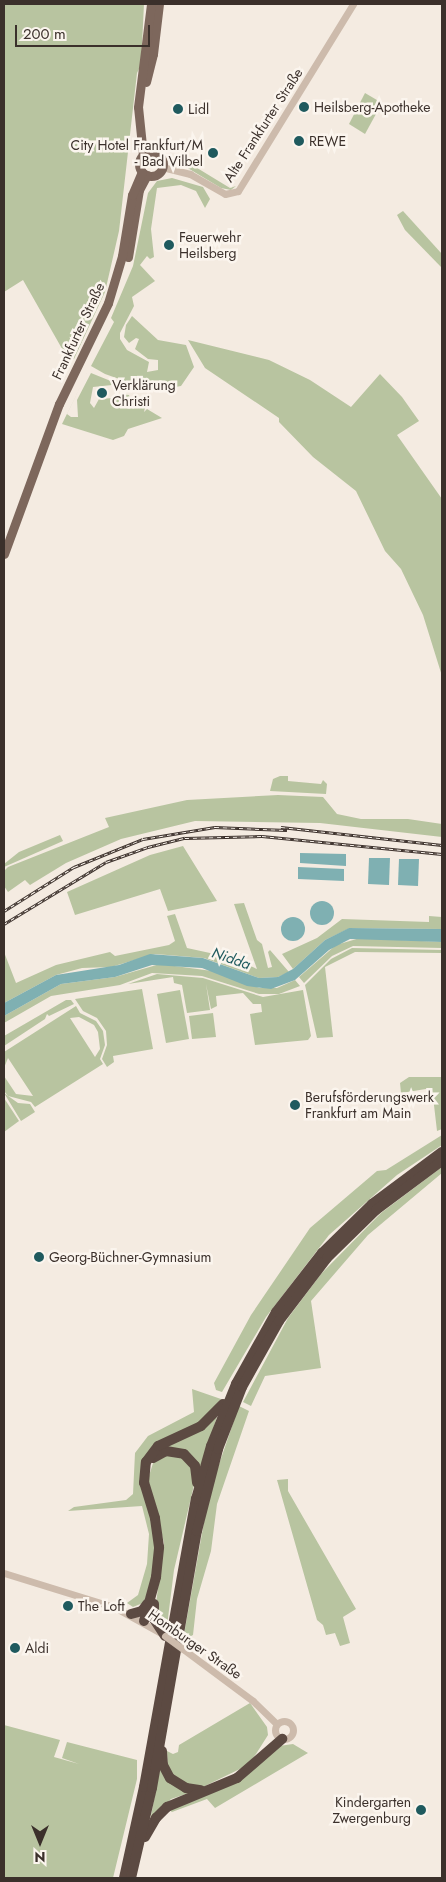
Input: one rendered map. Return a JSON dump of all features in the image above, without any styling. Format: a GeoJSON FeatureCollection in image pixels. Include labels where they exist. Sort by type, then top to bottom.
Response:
{"type":"FeatureCollection","features":[{"type":"Feature","properties":{"kind":"highway"},"geometry":{"type":"LineString","coordinates":[[124,1878],[144,1787],[196,1499],[211,1446],[236,1384],[276,1312],[322,1252],[372,1204],[442,1152]]}},
{"type":"Feature","properties":{"kind":"highway"},"geometry":{"type":"LineString","coordinates":[[131,1878],[164,1722],[202,1506],[218,1448],[242,1387],[280,1321],[327,1258],[376,1210],[442,1161]]}},
{"type":"Feature","properties":{"kind":"highway"},"geometry":{"type":"LineString","coordinates":[[144,1622],[153,1590],[159,1547],[155,1518],[144,1483],[146,1462],[161,1444],[206,1423],[236,1384]]}},
{"type":"Feature","properties":{"kind":"highway"},"geometry":{"type":"LineString","coordinates":[[165,1636],[155,1622],[153,1610],[162,1547],[159,1520],[146,1479],[153,1458],[169,1450],[189,1458],[197,1474],[196,1499]]}},
{"type":"Feature","properties":{"kind":"highway"},"geometry":{"type":"LineString","coordinates":[[131,1614],[142,1612],[153,1590]]}},
{"type":"Feature","properties":{"kind":"highway"},"geometry":{"type":"LineString","coordinates":[[144,1622],[153,1610]]}},
{"type":"Feature","properties":{"kind":"highway"},"geometry":{"type":"LineString","coordinates":[[164,1722],[162,1760],[165,1770],[178,1784],[194,1790],[214,1786],[240,1773],[278,1732]]}},
{"type":"Feature","properties":{"kind":"highway"},"geometry":{"type":"LineString","coordinates":[[137,1856],[148,1830],[167,1807],[236,1778],[278,1732]]}},
{"type":"Feature","properties":{"kind":"main road","name":"Frankfurter Straße"},"geometry":{"type":"LineString","coordinates":[[146,154],[138,107],[151,4]]}},
{"type":"Feature","properties":{"kind":"main road","name":"Frankfurter Straße"},"geometry":{"type":"LineString","coordinates":[[4,554],[58,414],[59,404],[112,290],[126,241],[132,195],[145,174],[139,165],[146,154],[141,123],[141,107],[153,54],[159,4]]}},
{"type":"Feature","properties":{"kind":"main road","name":"Frankfurter Straße"},"geometry":{"type":"LineString","coordinates":[[146,154],[159,156],[162,167]]}},
{"type":"Feature","properties":{"kind":"main road"},"geometry":{"type":"LineString","coordinates":[[145,174],[156,174],[162,167]]}},
{"type":"Feature","properties":{"kind":"street","name":"Alte Frankfurter Straße"},"geometry":{"type":"LineString","coordinates":[[162,167],[190,174],[225,194],[238,191],[353,4]]}},
{"type":"Feature","properties":{"kind":"street","name":"Homburger Straße"},"geometry":{"type":"LineString","coordinates":[[4,1573],[131,1614],[165,1636],[253,1701],[278,1732]]}},
{"type":"Feature","properties":{"kind":"green space"},"geometry":{"type":"Polygon","coordinates":[[[4,4],[144,4],[141,65],[137,73],[119,231],[105,292],[74,359],[70,357],[69,361],[23,280],[4,292],[4,4]]]}},
{"type":"Feature","properties":{"kind":"green space"},"geometry":{"type":"Polygon","coordinates":[[[365,93],[382,103],[365,134],[349,124],[365,93]]]}},
{"type":"Feature","properties":{"kind":"green space"},"geometry":{"type":"Polygon","coordinates":[[[184,160],[230,188],[236,186],[231,190],[221,188],[181,164],[184,160]]]}},
{"type":"Feature","properties":{"kind":"green space"},"geometry":{"type":"Polygon","coordinates":[[[172,178],[203,187],[210,199],[205,208],[196,191],[181,185],[157,188],[151,229],[154,257],[150,259],[147,256],[140,265],[155,281],[132,297],[134,306],[120,333],[120,339],[127,350],[149,362],[147,372],[158,370],[158,360],[148,359],[135,349],[139,339],[136,338],[129,343],[124,337],[126,325],[132,316],[158,340],[186,345],[194,367],[181,386],[170,388],[151,382],[142,387],[105,374],[91,366],[114,322],[111,318],[133,266],[148,193],[157,181],[172,178]]]}},
{"type":"Feature","properties":{"kind":"green space"},"geometry":{"type":"Polygon","coordinates":[[[403,211],[442,254],[442,268],[405,230],[397,215],[403,211]]]}},
{"type":"Feature","properties":{"kind":"green space"},"geometry":{"type":"Polygon","coordinates":[[[188,340],[269,360],[310,380],[351,407],[380,374],[402,397],[419,421],[397,435],[442,499],[442,676],[423,615],[401,569],[385,551],[356,491],[313,457],[279,422],[279,418],[205,368],[188,340]]]}},
{"type":"Feature","properties":{"kind":"green space"},"geometry":{"type":"Polygon","coordinates":[[[88,371],[67,414],[71,417],[78,417],[77,400],[91,373],[123,386],[117,389],[112,385],[93,387],[90,403],[94,408],[99,399],[113,398],[118,394],[129,395],[131,403],[145,408],[144,412],[147,409],[162,418],[128,429],[124,436],[113,440],[62,424],[88,371]]]}},
{"type":"Feature","properties":{"kind":"green space"},"geometry":{"type":"Polygon","coordinates":[[[280,776],[288,776],[288,781],[321,784],[323,780],[327,784],[326,794],[270,791],[273,779],[280,776]]]}},
{"type":"Feature","properties":{"kind":"green space"},"geometry":{"type":"Polygon","coordinates":[[[278,795],[323,797],[337,814],[361,819],[408,819],[442,824],[442,837],[320,823],[195,821],[121,839],[66,863],[30,885],[25,880],[8,892],[4,886],[4,871],[8,867],[109,827],[105,818],[187,800],[278,795]]]}},
{"type":"Feature","properties":{"kind":"green space"},"geometry":{"type":"Polygon","coordinates":[[[60,835],[63,841],[4,867],[4,864],[19,852],[60,835]]]}},
{"type":"Feature","properties":{"kind":"green space"},"geometry":{"type":"Polygon","coordinates":[[[183,846],[217,901],[168,911],[160,889],[75,915],[67,892],[150,855],[183,846]]]}},
{"type":"Feature","properties":{"kind":"green space"},"geometry":{"type":"Polygon","coordinates":[[[244,903],[257,940],[262,944],[268,968],[272,967],[268,952],[270,950],[289,972],[278,977],[259,978],[204,958],[155,954],[111,967],[82,968],[56,975],[4,1003],[4,952],[16,983],[56,965],[110,952],[115,956],[169,945],[175,941],[167,916],[175,914],[187,948],[233,958],[257,969],[234,904],[244,903]]]}},
{"type":"Feature","properties":{"kind":"green space"},"geometry":{"type":"Polygon","coordinates":[[[429,916],[442,917],[442,929],[350,928],[325,940],[293,969],[282,954],[317,938],[342,919],[429,922],[429,916]]]}},
{"type":"Feature","properties":{"kind":"green space"},"geometry":{"type":"Polygon","coordinates":[[[360,938],[442,942],[442,948],[353,946],[332,956],[304,983],[299,977],[336,945],[360,938]]]}},
{"type":"Feature","properties":{"kind":"green space"},"geometry":{"type":"Polygon","coordinates":[[[352,948],[442,950],[442,953],[355,952],[325,967],[333,1037],[317,1038],[305,985],[331,959],[352,948]]]}},
{"type":"Feature","properties":{"kind":"green space"},"geometry":{"type":"Polygon","coordinates":[[[160,964],[212,971],[260,988],[277,988],[295,980],[300,986],[279,994],[259,994],[202,976],[152,973],[120,985],[51,996],[4,1023],[4,1016],[61,984],[115,977],[160,964]]]}},
{"type":"Feature","properties":{"kind":"green space"},"geometry":{"type":"Polygon","coordinates":[[[157,974],[203,978],[263,997],[303,990],[311,1036],[308,1040],[255,1045],[250,1014],[262,1012],[261,1004],[253,1004],[243,993],[216,996],[217,1006],[211,1009],[206,984],[210,1010],[187,1013],[182,985],[174,983],[173,977],[128,984],[157,974]]]}},
{"type":"Feature","properties":{"kind":"green space"},"geometry":{"type":"Polygon","coordinates":[[[142,989],[153,1049],[113,1056],[114,1062],[107,1067],[102,1059],[107,1045],[106,1031],[97,1018],[83,1011],[75,999],[142,989]]]}},
{"type":"Feature","properties":{"kind":"green space"},"geometry":{"type":"Polygon","coordinates":[[[180,990],[189,1039],[166,1043],[157,994],[180,990]]]}},
{"type":"Feature","properties":{"kind":"green space"},"geometry":{"type":"Polygon","coordinates":[[[66,1000],[71,1000],[74,1004],[49,1016],[47,1014],[45,1019],[4,1046],[4,1036],[66,1000]]]}},
{"type":"Feature","properties":{"kind":"green space"},"geometry":{"type":"Polygon","coordinates":[[[76,1006],[80,1013],[96,1021],[103,1031],[105,1045],[100,1059],[103,1064],[35,1107],[31,1102],[8,1096],[4,1091],[4,1076],[16,1094],[33,1096],[8,1058],[4,1068],[4,1052],[76,1006]],[[79,1017],[70,1018],[95,1057],[100,1049],[98,1032],[94,1025],[79,1017]]]}},
{"type":"Feature","properties":{"kind":"green space"},"geometry":{"type":"Polygon","coordinates":[[[213,1013],[216,1037],[192,1039],[189,1016],[213,1013]]]}},
{"type":"Feature","properties":{"kind":"green space"},"geometry":{"type":"Polygon","coordinates":[[[409,1077],[442,1077],[442,1129],[437,1131],[432,1088],[401,1093],[400,1083],[409,1077]]]}},
{"type":"Feature","properties":{"kind":"green space"},"geometry":{"type":"Polygon","coordinates":[[[4,1093],[18,1103],[30,1104],[35,1112],[21,1121],[4,1093]]]}},
{"type":"Feature","properties":{"kind":"green space"},"geometry":{"type":"Polygon","coordinates":[[[4,1098],[19,1121],[4,1132],[4,1098]]]}},
{"type":"Feature","properties":{"kind":"green space"},"geometry":{"type":"Polygon","coordinates":[[[442,1135],[442,1145],[397,1175],[329,1235],[266,1317],[222,1392],[216,1390],[214,1383],[251,1315],[310,1228],[377,1171],[386,1170],[442,1135]]]}},
{"type":"Feature","properties":{"kind":"green space"},"geometry":{"type":"Polygon","coordinates":[[[442,1167],[442,1173],[368,1235],[311,1301],[321,1368],[265,1376],[251,1406],[243,1402],[288,1318],[321,1274],[381,1213],[442,1167]]]}},
{"type":"Feature","properties":{"kind":"green space"},"geometry":{"type":"Polygon","coordinates":[[[192,1389],[221,1399],[203,1420],[145,1456],[155,1553],[151,1587],[143,1603],[133,1607],[127,1603],[138,1595],[147,1564],[149,1534],[142,1506],[68,1511],[74,1507],[126,1500],[133,1494],[135,1453],[148,1436],[194,1412],[192,1389]]]}},
{"type":"Feature","properties":{"kind":"green space"},"geometry":{"type":"Polygon","coordinates":[[[239,1406],[249,1411],[217,1504],[211,1551],[197,1599],[193,1635],[183,1640],[206,1511],[215,1476],[239,1406]]]}},
{"type":"Feature","properties":{"kind":"green space"},"geometry":{"type":"Polygon","coordinates":[[[217,1417],[200,1468],[159,1448],[217,1417]]]}},
{"type":"Feature","properties":{"kind":"green space"},"geometry":{"type":"Polygon","coordinates":[[[171,1453],[191,1464],[194,1485],[174,1570],[167,1626],[155,1611],[164,1543],[148,1479],[154,1460],[171,1453]]]}},
{"type":"Feature","properties":{"kind":"green space"},"geometry":{"type":"Polygon","coordinates":[[[288,1479],[288,1491],[356,1609],[343,1617],[350,1643],[340,1646],[335,1633],[326,1635],[323,1625],[317,1620],[277,1480],[288,1479]]]}},
{"type":"Feature","properties":{"kind":"green space"},"geometry":{"type":"Polygon","coordinates":[[[250,1703],[267,1727],[268,1735],[246,1766],[205,1786],[195,1787],[178,1780],[168,1768],[167,1751],[173,1754],[178,1752],[179,1745],[250,1703]]]}},
{"type":"Feature","properties":{"kind":"green space"},"geometry":{"type":"Polygon","coordinates":[[[4,1725],[60,1740],[54,1757],[79,1764],[62,1758],[67,1742],[137,1760],[137,1779],[113,1878],[4,1878],[4,1725]]]}},
{"type":"Feature","properties":{"kind":"green space"},"geometry":{"type":"Polygon","coordinates":[[[293,1744],[308,1753],[215,1808],[207,1799],[172,1812],[169,1810],[206,1795],[279,1746],[293,1744]]]}},
{"type":"Feature","properties":{"kind":"green space"},"geometry":{"type":"Polygon","coordinates":[[[161,1763],[192,1792],[171,1799],[150,1821],[161,1763]]]}},
{"type":"Feature","properties":{"kind":"water"},"geometry":{"type":"Polygon","coordinates":[[[300,853],[346,854],[346,866],[300,863],[300,853]]]}},
{"type":"Feature","properties":{"kind":"water"},"geometry":{"type":"Polygon","coordinates":[[[369,858],[390,858],[389,885],[368,884],[369,858]]]}},
{"type":"Feature","properties":{"kind":"water"},"geometry":{"type":"Polygon","coordinates":[[[399,859],[419,859],[418,886],[398,885],[399,859]]]}},
{"type":"Feature","properties":{"kind":"water"},"geometry":{"type":"Polygon","coordinates":[[[298,867],[344,869],[344,881],[298,879],[298,867]]]}},
{"type":"Feature","properties":{"kind":"water"},"geometry":{"type":"Polygon","coordinates":[[[322,901],[330,905],[334,913],[330,921],[322,925],[314,921],[310,913],[314,905],[322,901]]]}},
{"type":"Feature","properties":{"kind":"water"},"geometry":{"type":"Polygon","coordinates":[[[293,917],[301,921],[305,929],[301,937],[293,941],[285,937],[281,929],[285,921],[293,917]]]}},
{"type":"Feature","properties":{"kind":"water"},"geometry":{"type":"Polygon","coordinates":[[[349,928],[442,929],[442,942],[350,939],[329,950],[295,980],[271,989],[247,986],[202,968],[152,965],[115,977],[61,984],[4,1016],[4,1003],[56,975],[119,965],[150,954],[203,958],[259,978],[278,977],[293,969],[325,940],[349,928]]]}},
{"type":"Feature","properties":{"kind":"railway"},"geometry":{"type":"LineString","coordinates":[[4,911],[74,867],[143,839],[215,827],[287,830]]}},
{"type":"Feature","properties":{"kind":"railway"},"geometry":{"type":"LineString","coordinates":[[281,827],[442,845]]}},
{"type":"Feature","properties":{"kind":"railway"},"geometry":{"type":"LineString","coordinates":[[4,924],[106,862],[148,847],[185,838],[262,836],[442,854]]}},
{"type":"Feature","properties":{"kind":"place","name":"Heilsberg-Apotheke"},"geometry":{"type":"Point","coordinates":[304,107]}},
{"type":"Feature","properties":{"kind":"place","name":"Lidl"},"geometry":{"type":"Point","coordinates":[178,109]}},
{"type":"Feature","properties":{"kind":"place","name":"REWE"},"geometry":{"type":"Point","coordinates":[299,141]}},
{"type":"Feature","properties":{"kind":"place","name":"City Hotel Frankfurt/M - Bad Vilbel"},"geometry":{"type":"Point","coordinates":[213,153]}},
{"type":"Feature","properties":{"kind":"place","name":"Feuerwehr Heilsberg"},"geometry":{"type":"Point","coordinates":[169,245]}},
{"type":"Feature","properties":{"kind":"place","name":"Verklärung Christi"},"geometry":{"type":"Point","coordinates":[102,393]}},
{"type":"Feature","properties":{"kind":"place","name":"Berufsförderungswerk Frankfurt am Main"},"geometry":{"type":"Point","coordinates":[295,1105]}},
{"type":"Feature","properties":{"kind":"place","name":"Georg-Büchner-Gymnasium"},"geometry":{"type":"Point","coordinates":[39,1257]}},
{"type":"Feature","properties":{"kind":"place","name":"The Loft"},"geometry":{"type":"Point","coordinates":[68,1606]}},
{"type":"Feature","properties":{"kind":"place","name":"Aldi"},"geometry":{"type":"Point","coordinates":[15,1648]}},
{"type":"Feature","properties":{"kind":"place","name":"Kindergarten Zwergenburg"},"geometry":{"type":"Point","coordinates":[421,1810]}},
{"type":"Feature","properties":{"kind":"water label","name":"Nidda"},"geometry":{"type":"Point","coordinates":[231,959]}}]}
